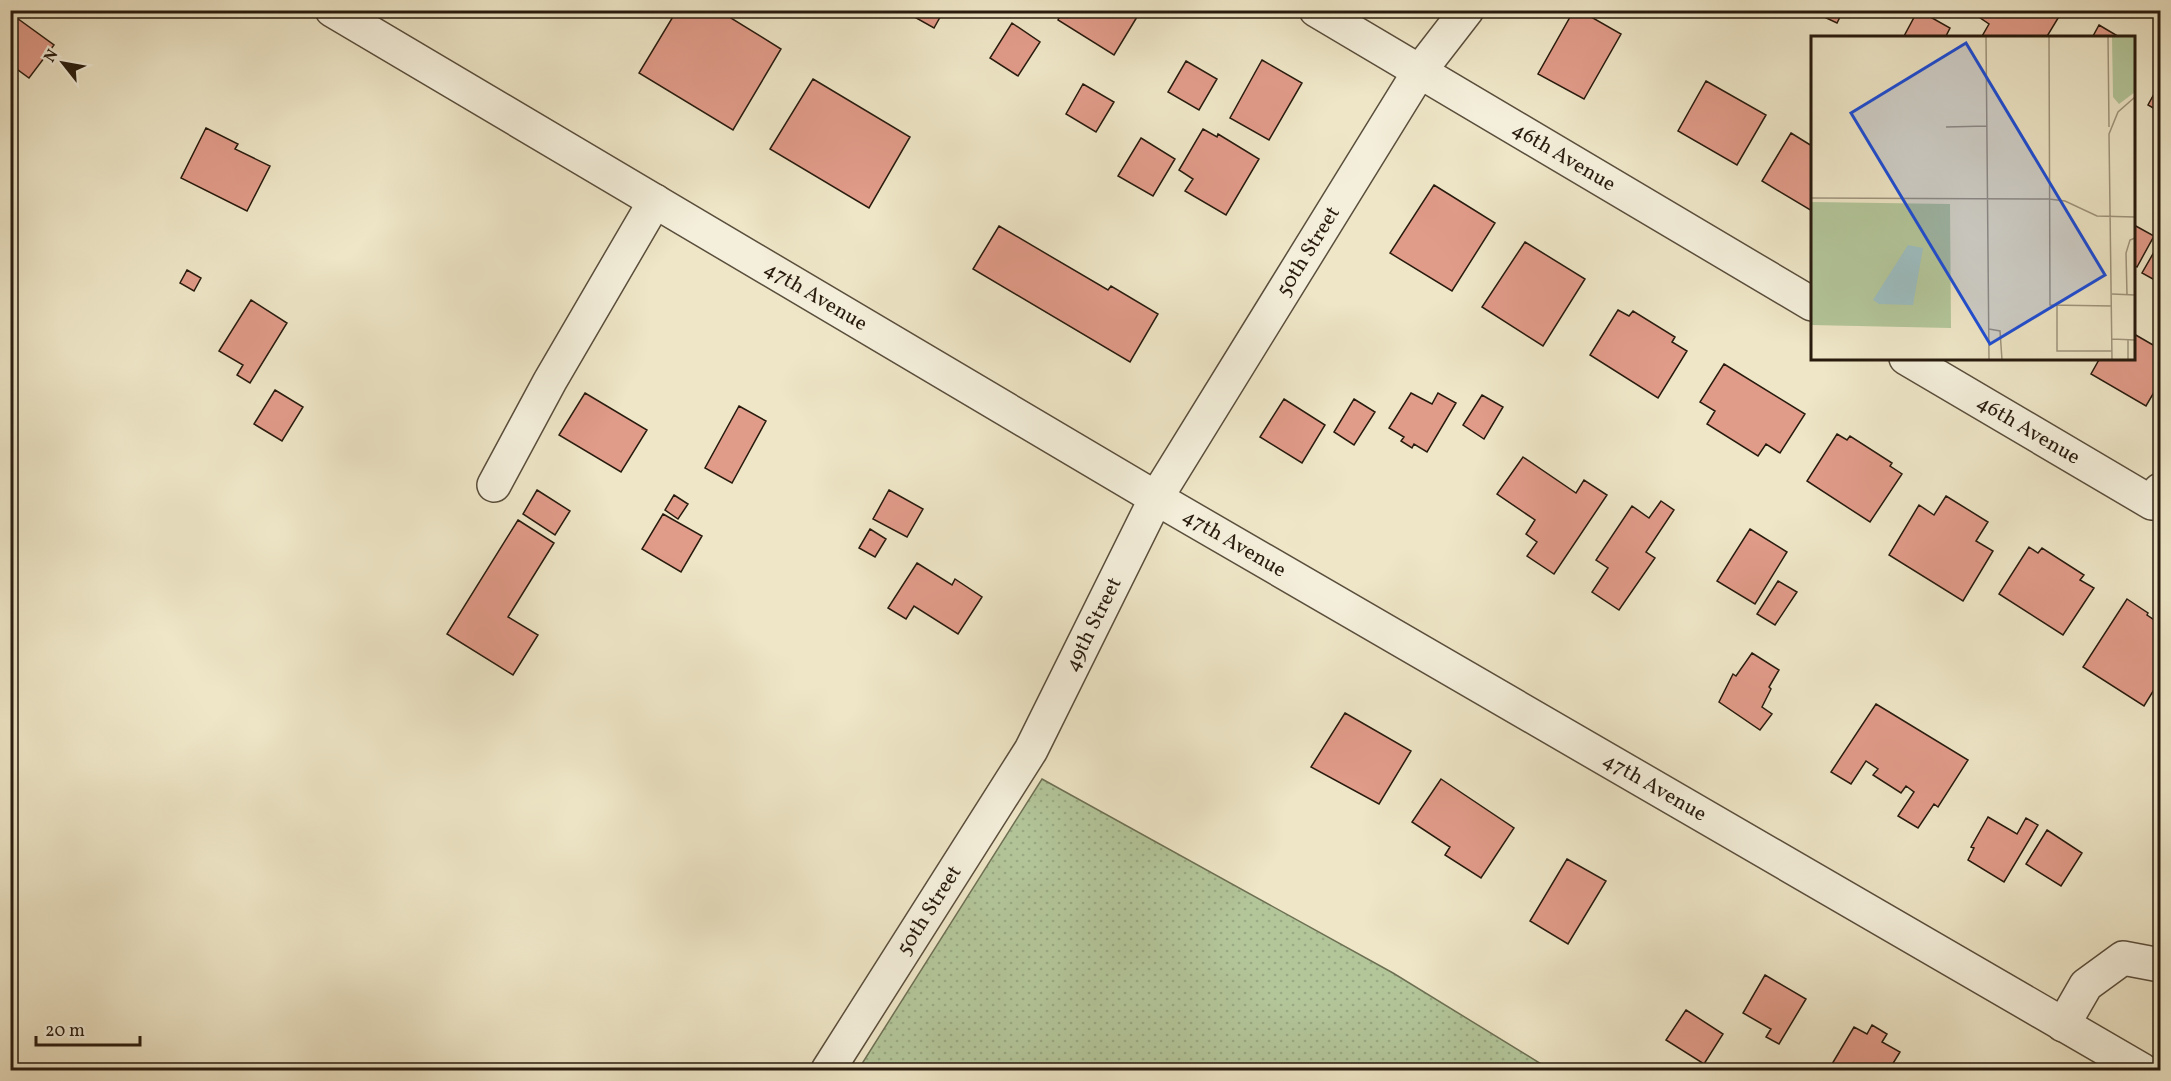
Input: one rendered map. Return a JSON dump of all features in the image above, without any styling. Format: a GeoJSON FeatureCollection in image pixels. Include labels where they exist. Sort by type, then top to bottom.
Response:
{"type":"FeatureCollection","features":[{"type":"Feature","properties":{"kind":"street","name":"47th Avenue"},"geometry":{"type":"LineString","coordinates":[[332,10],[1156,498],[2142,1071]]}},
{"type":"Feature","properties":{"kind":"street","name":"46th Avenue"},"geometry":{"type":"LineString","coordinates":[[1316,10],[1811,303]]}},
{"type":"Feature","properties":{"kind":"street","name":"50th Street"},"geometry":{"type":"LineString","coordinates":[[1156,498],[1419,72],[1467,10]]}},
{"type":"Feature","properties":{"kind":"street"},"geometry":{"type":"LineString","coordinates":[[494,485],[556,371],[655,201]]}},
{"type":"Feature","properties":{"kind":"street","name":"46th Avenue"},"geometry":{"type":"LineString","coordinates":[[1910,360],[2156,496]]}},
{"type":"Feature","properties":{"kind":"street","name":"49th Street"},"geometry":{"type":"LineString","coordinates":[[1031,750],[1156,498]]}},
{"type":"Feature","properties":{"kind":"street","name":"50th Street"},"geometry":{"type":"LineString","coordinates":[[828,1071],[1031,750]]}},
{"type":"Feature","properties":{"kind":"street"},"geometry":{"type":"LineString","coordinates":[[2063,1025],[2086,986],[2123,958],[2160,965]]}},
{"type":"Feature","properties":{"kind":"green space"},"geometry":{"type":"Polygon","coordinates":[[[1042,779],[1393,973],[1551,1070],[858,1070],[1042,779]]]}},
{"type":"Feature","properties":{"kind":"building"},"geometry":{"type":"Polygon","coordinates":[[[677,10],[718,10],[781,49],[733,130],[639,73],[677,10]]]}},
{"type":"Feature","properties":{"kind":"building"},"geometry":{"type":"Polygon","coordinates":[[[902,10],[944,10],[934,28],[902,10]]]}},
{"type":"Feature","properties":{"kind":"building"},"geometry":{"type":"Polygon","coordinates":[[[1063,10],[1138,10],[1140,12],[1114,55],[1058,20],[1063,10]]]}},
{"type":"Feature","properties":{"kind":"building"},"geometry":{"type":"Polygon","coordinates":[[[1574,10],[1579,10],[1621,34],[1584,99],[1538,74],[1574,10]]]}},
{"type":"Feature","properties":{"kind":"building"},"geometry":{"type":"Polygon","coordinates":[[[1828,10],[1843,11],[1837,23],[1824,17],[1828,10]]]}},
{"type":"Feature","properties":{"kind":"building"},"geometry":{"type":"Polygon","coordinates":[[[1918,10],[1950,28],[1946,36],[1904,36],[1918,10]]]}},
{"type":"Feature","properties":{"kind":"building"},"geometry":{"type":"Polygon","coordinates":[[[1975,10],[2063,10],[2047,36],[1982,36],[1989,24],[1973,13],[1975,10]]]}},
{"type":"Feature","properties":{"kind":"building"},"geometry":{"type":"Polygon","coordinates":[[[10,13],[54,45],[29,78],[10,64],[10,13]]]}},
{"type":"Feature","properties":{"kind":"building"},"geometry":{"type":"Polygon","coordinates":[[[1012,23],[1040,42],[1018,76],[990,58],[1012,23]]]}},
{"type":"Feature","properties":{"kind":"building"},"geometry":{"type":"Polygon","coordinates":[[[2099,25],[2118,36],[2093,36],[2099,25]]]}},
{"type":"Feature","properties":{"kind":"building"},"geometry":{"type":"Polygon","coordinates":[[[1262,60],[1302,83],[1269,140],[1230,118],[1262,60]]]}},
{"type":"Feature","properties":{"kind":"building"},"geometry":{"type":"Polygon","coordinates":[[[1186,61],[1217,79],[1199,110],[1168,92],[1186,61]]]}},
{"type":"Feature","properties":{"kind":"building"},"geometry":{"type":"Polygon","coordinates":[[[813,79],[910,137],[869,208],[770,149],[813,79]]]}},
{"type":"Feature","properties":{"kind":"building"},"geometry":{"type":"Polygon","coordinates":[[[1706,81],[1766,115],[1737,165],[1678,131],[1706,81]]]}},
{"type":"Feature","properties":{"kind":"building"},"geometry":{"type":"Polygon","coordinates":[[[2160,83],[2160,112],[2148,105],[2160,83]]]}},
{"type":"Feature","properties":{"kind":"building"},"geometry":{"type":"Polygon","coordinates":[[[1083,84],[1114,102],[1096,132],[1066,114],[1083,84]]]}},
{"type":"Feature","properties":{"kind":"building"},"geometry":{"type":"Polygon","coordinates":[[[206,128],[238,144],[235,149],[270,166],[247,211],[181,178],[206,128]]]}},
{"type":"Feature","properties":{"kind":"building"},"geometry":{"type":"Polygon","coordinates":[[[1203,129],[1217,137],[1218,134],[1259,159],[1226,215],[1185,191],[1193,179],[1179,170],[1203,129]]]}},
{"type":"Feature","properties":{"kind":"building"},"geometry":{"type":"Polygon","coordinates":[[[1791,133],[1811,145],[1811,210],[1762,181],[1791,133]]]}},
{"type":"Feature","properties":{"kind":"building"},"geometry":{"type":"Polygon","coordinates":[[[1141,138],[1175,159],[1153,196],[1118,176],[1141,138]]]}},
{"type":"Feature","properties":{"kind":"building"},"geometry":{"type":"Polygon","coordinates":[[[1434,185],[1495,223],[1452,291],[1390,253],[1434,185]]]}},
{"type":"Feature","properties":{"kind":"building"},"geometry":{"type":"Polygon","coordinates":[[[999,226],[1108,290],[1111,286],[1158,314],[1130,362],[973,269],[999,226]]]}},
{"type":"Feature","properties":{"kind":"building"},"geometry":{"type":"Polygon","coordinates":[[[2135,226],[2154,236],[2137,267],[2135,266],[2135,226]]]}},
{"type":"Feature","properties":{"kind":"building"},"geometry":{"type":"Polygon","coordinates":[[[1525,242],[1585,279],[1543,346],[1482,307],[1525,242]]]}},
{"type":"Feature","properties":{"kind":"building"},"geometry":{"type":"Polygon","coordinates":[[[2158,245],[2160,246],[2160,283],[2142,273],[2158,245]]]}},
{"type":"Feature","properties":{"kind":"building"},"geometry":{"type":"Polygon","coordinates":[[[187,270],[201,278],[194,291],[180,283],[187,270]]]}},
{"type":"Feature","properties":{"kind":"building"},"geometry":{"type":"Polygon","coordinates":[[[251,300],[287,323],[250,383],[237,375],[243,365],[219,351],[251,300]]]}},
{"type":"Feature","properties":{"kind":"building"},"geometry":{"type":"Polygon","coordinates":[[[1618,310],[1629,316],[1633,311],[1675,337],[1672,342],[1687,351],[1658,398],[1590,355],[1618,310]]]}},
{"type":"Feature","properties":{"kind":"building"},"geometry":{"type":"Polygon","coordinates":[[[2135,335],[2160,349],[2160,382],[2146,406],[2091,374],[2099,360],[2135,360],[2135,335]]]}},
{"type":"Feature","properties":{"kind":"building"},"geometry":{"type":"Polygon","coordinates":[[[1724,364],[1805,414],[1780,453],[1766,444],[1758,456],[1707,424],[1715,411],[1700,402],[1724,364]]]}},
{"type":"Feature","properties":{"kind":"building"},"geometry":{"type":"Polygon","coordinates":[[[275,390],[303,407],[282,441],[254,424],[275,390]]]}},
{"type":"Feature","properties":{"kind":"building"},"geometry":{"type":"Polygon","coordinates":[[[585,393],[647,430],[621,472],[559,435],[585,393]]]}},
{"type":"Feature","properties":{"kind":"building"},"geometry":{"type":"Polygon","coordinates":[[[1411,393],[1432,404],[1438,393],[1456,403],[1427,452],[1414,444],[1412,448],[1401,441],[1404,437],[1389,428],[1411,393]]]}},
{"type":"Feature","properties":{"kind":"building"},"geometry":{"type":"Polygon","coordinates":[[[1482,395],[1503,407],[1484,439],[1463,425],[1482,395]]]}},
{"type":"Feature","properties":{"kind":"building"},"geometry":{"type":"Polygon","coordinates":[[[1284,399],[1325,425],[1302,463],[1260,437],[1284,399]]]}},
{"type":"Feature","properties":{"kind":"building"},"geometry":{"type":"Polygon","coordinates":[[[1354,399],[1375,412],[1354,445],[1334,432],[1354,399]]]}},
{"type":"Feature","properties":{"kind":"building"},"geometry":{"type":"Polygon","coordinates":[[[739,406],[766,421],[732,483],[705,468],[739,406]]]}},
{"type":"Feature","properties":{"kind":"building"},"geometry":{"type":"Polygon","coordinates":[[[1837,434],[1847,440],[1850,436],[1892,463],[1890,466],[1902,474],[1870,522],[1807,481],[1837,434]]]}},
{"type":"Feature","properties":{"kind":"building"},"geometry":{"type":"Polygon","coordinates":[[[1523,457],[1576,493],[1584,480],[1607,495],[1554,574],[1527,556],[1537,542],[1526,534],[1535,520],[1497,494],[1523,457]]]}},
{"type":"Feature","properties":{"kind":"building"},"geometry":{"type":"Polygon","coordinates":[[[537,490],[570,511],[555,535],[523,514],[537,490]]]}},
{"type":"Feature","properties":{"kind":"building"},"geometry":{"type":"Polygon","coordinates":[[[889,490],[923,509],[907,537],[873,519],[889,490]]]}},
{"type":"Feature","properties":{"kind":"building"},"geometry":{"type":"Polygon","coordinates":[[[674,495],[688,504],[678,519],[665,510],[674,495]]]}},
{"type":"Feature","properties":{"kind":"building"},"geometry":{"type":"Polygon","coordinates":[[[1946,496],[1988,522],[1976,541],[1993,551],[1963,601],[1889,555],[1919,505],[1934,515],[1946,496]]]}},
{"type":"Feature","properties":{"kind":"building"},"geometry":{"type":"Polygon","coordinates":[[[1661,501],[1674,510],[1646,552],[1655,558],[1619,610],[1592,592],[1608,568],[1596,560],[1632,506],[1649,518],[1661,501]]]}},
{"type":"Feature","properties":{"kind":"building"},"geometry":{"type":"Polygon","coordinates":[[[663,514],[702,536],[681,572],[642,549],[663,514]]]}},
{"type":"Feature","properties":{"kind":"building"},"geometry":{"type":"Polygon","coordinates":[[[518,520],[554,543],[508,617],[538,635],[513,675],[447,634],[518,520]]]}},
{"type":"Feature","properties":{"kind":"building"},"geometry":{"type":"Polygon","coordinates":[[[870,529],[886,539],[875,557],[859,548],[870,529]]]}},
{"type":"Feature","properties":{"kind":"building"},"geometry":{"type":"Polygon","coordinates":[[[1750,529],[1787,552],[1755,604],[1717,581],[1750,529]]]}},
{"type":"Feature","properties":{"kind":"building"},"geometry":{"type":"Polygon","coordinates":[[[2029,547],[2038,553],[2042,548],[2084,575],[2080,580],[2094,588],[2063,635],[1999,594],[2029,547]]]}},
{"type":"Feature","properties":{"kind":"building"},"geometry":{"type":"Polygon","coordinates":[[[917,563],[952,585],[955,579],[982,597],[958,634],[914,606],[906,619],[888,608],[917,563]]]}},
{"type":"Feature","properties":{"kind":"building"},"geometry":{"type":"Polygon","coordinates":[[[1778,581],[1797,592],[1775,625],[1757,614],[1778,581]]]}},
{"type":"Feature","properties":{"kind":"building"},"geometry":{"type":"Polygon","coordinates":[[[2127,599],[2160,624],[2160,680],[2144,706],[2083,667],[2127,599]]]}},
{"type":"Feature","properties":{"kind":"building"},"geometry":{"type":"Polygon","coordinates":[[[1752,653],[1779,670],[1769,687],[1771,689],[1762,707],[1772,714],[1760,730],[1719,702],[1733,674],[1736,676],[1752,653]]]}},
{"type":"Feature","properties":{"kind":"building"},"geometry":{"type":"Polygon","coordinates":[[[1876,704],[1968,760],[1938,807],[1934,804],[1918,828],[1898,816],[1914,792],[1906,786],[1901,793],[1873,775],[1878,769],[1866,761],[1851,784],[1831,772],[1876,704]]]}},
{"type":"Feature","properties":{"kind":"building"},"geometry":{"type":"Polygon","coordinates":[[[1345,713],[1411,751],[1379,804],[1311,767],[1345,713]]]}},
{"type":"Feature","properties":{"kind":"building"},"geometry":{"type":"Polygon","coordinates":[[[1441,779],[1514,828],[1481,878],[1445,855],[1450,847],[1412,822],[1441,779]]]}},
{"type":"Feature","properties":{"kind":"building"},"geometry":{"type":"Polygon","coordinates":[[[1988,817],[2017,834],[2026,818],[2038,825],[2004,882],[1968,860],[1974,848],[1971,847],[1988,817]]]}},
{"type":"Feature","properties":{"kind":"building"},"geometry":{"type":"Polygon","coordinates":[[[2047,830],[2082,853],[2061,886],[2026,864],[2047,830]]]}},
{"type":"Feature","properties":{"kind":"building"},"geometry":{"type":"Polygon","coordinates":[[[1567,859],[1606,881],[1568,944],[1530,921],[1567,859]]]}},
{"type":"Feature","properties":{"kind":"building"},"geometry":{"type":"Polygon","coordinates":[[[1765,975],[1806,999],[1779,1044],[1766,1037],[1771,1029],[1743,1013],[1765,975]]]}},
{"type":"Feature","properties":{"kind":"building"},"geometry":{"type":"Polygon","coordinates":[[[1686,1010],[1723,1034],[1704,1064],[1666,1040],[1686,1010]]]}},
{"type":"Feature","properties":{"kind":"building"},"geometry":{"type":"Polygon","coordinates":[[[1872,1025],[1887,1034],[1882,1042],[1900,1052],[1889,1070],[1843,1070],[1832,1064],[1854,1027],[1867,1034],[1872,1025]]]}}]}
